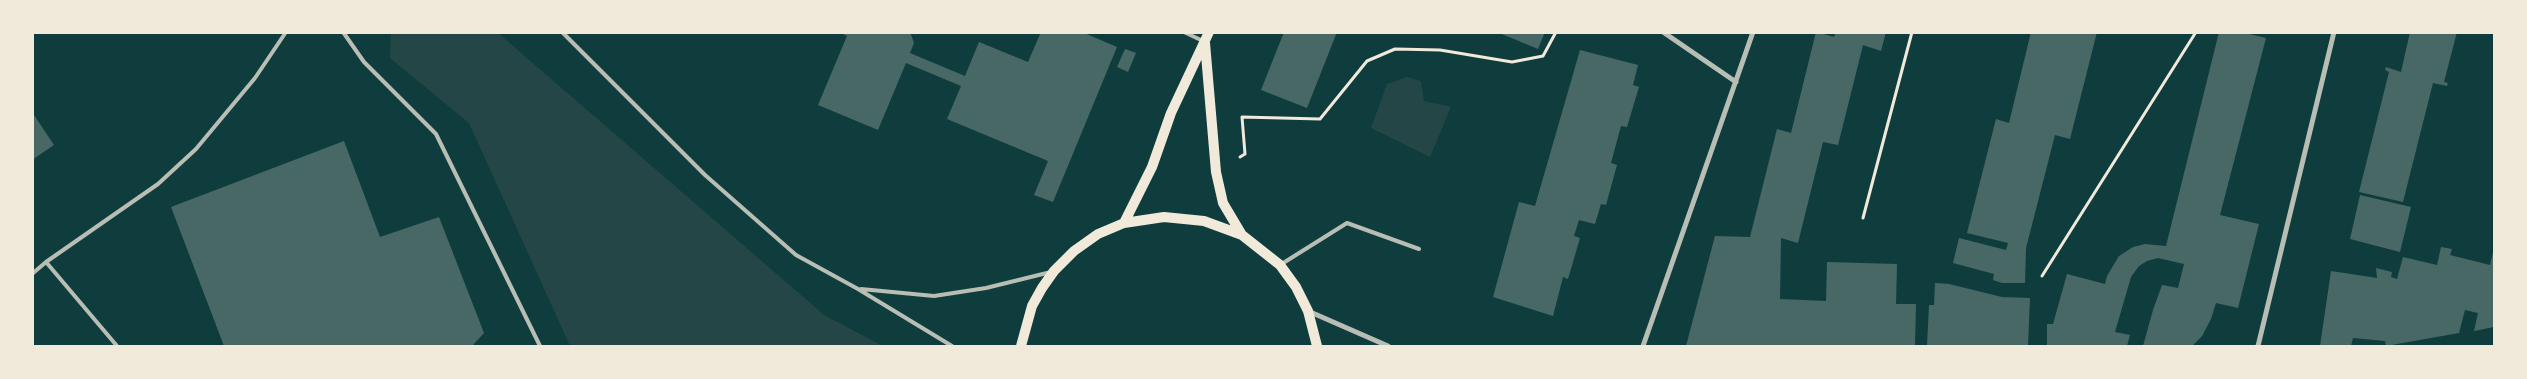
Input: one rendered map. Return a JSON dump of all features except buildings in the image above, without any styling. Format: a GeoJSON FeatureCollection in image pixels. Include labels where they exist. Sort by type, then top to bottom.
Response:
{"type":"FeatureCollection","features":[{"type":"Feature","properties":{"kind":"main road"},"geometry":{"type":"LineString","coordinates":[[1207,37],[1216,172],[1223,203],[1242,235]]}},
{"type":"Feature","properties":{"kind":"main road"},"geometry":{"type":"LineString","coordinates":[[1124,223],[1152,167],[1171,112],[1207,37]]}},
{"type":"Feature","properties":{"kind":"main road"},"geometry":{"type":"LineString","coordinates":[[1021,346],[1032,306],[1054,271],[1074,251],[1090,240],[1124,223],[1164,217],[1204,221],[1242,235],[1280,265],[1296,286],[1308,311],[1317,346]]}},
{"type":"Feature","properties":{"kind":"street"},"geometry":{"type":"LineString","coordinates":[[1663,32],[1736,82]]}},
{"type":"Feature","properties":{"kind":"street"},"geometry":{"type":"LineString","coordinates":[[1643,346],[1753,32]]}},
{"type":"Feature","properties":{"kind":"street"},"geometry":{"type":"LineString","coordinates":[[2258,346],[2334,32]]}},
{"type":"Feature","properties":{"kind":"street"},"geometry":{"type":"LineString","coordinates":[[1308,311],[1388,346]]}},
{"type":"Feature","properties":{"kind":"lane"},"geometry":{"type":"LineString","coordinates":[[32,274],[46,262],[158,184],[196,149],[255,78],[286,32]]}},
{"type":"Feature","properties":{"kind":"lane"},"geometry":{"type":"LineString","coordinates":[[343,32],[364,62],[436,134],[540,346]]}},
{"type":"Feature","properties":{"kind":"lane"},"geometry":{"type":"LineString","coordinates":[[562,32],[705,175],[796,255],[858,289],[952,346]]}},
{"type":"Feature","properties":{"kind":"lane"},"geometry":{"type":"LineString","coordinates":[[1184,32],[1207,37]]}},
{"type":"Feature","properties":{"kind":"lane"},"geometry":{"type":"LineString","coordinates":[[1280,265],[1347,223],[1419,249]]}},
{"type":"Feature","properties":{"kind":"lane"},"geometry":{"type":"LineString","coordinates":[[46,262],[117,346]]}},
{"type":"Feature","properties":{"kind":"lane"},"geometry":{"type":"LineString","coordinates":[[858,289],[934,296],[986,288],[1054,271]]}},
{"type":"Feature","properties":{"kind":"path"},"geometry":{"type":"LineString","coordinates":[[1216,172],[1245,154],[1242,117],[1320,118],[1367,61],[1394,49],[1440,50],[1512,62],[1543,56],[1556,32]]}},
{"type":"Feature","properties":{"kind":"path"},"geometry":{"type":"LineString","coordinates":[[1863,218],[1912,32]]}},
{"type":"Feature","properties":{"kind":"path"},"geometry":{"type":"LineString","coordinates":[[2042,276],[2196,32]]}},
{"type":"Feature","properties":{"kind":"shaded area"},"geometry":{"type":"Polygon","coordinates":[[[391,33],[498,33],[824,315],[883,346],[570,346],[469,123],[390,58],[391,33]]]}},
{"type":"Feature","properties":{"kind":"shaded area"},"geometry":{"type":"Polygon","coordinates":[[[1407,77],[1421,81],[1424,101],[1451,107],[1430,157],[1371,128],[1387,84],[1407,77]]]}}]}
